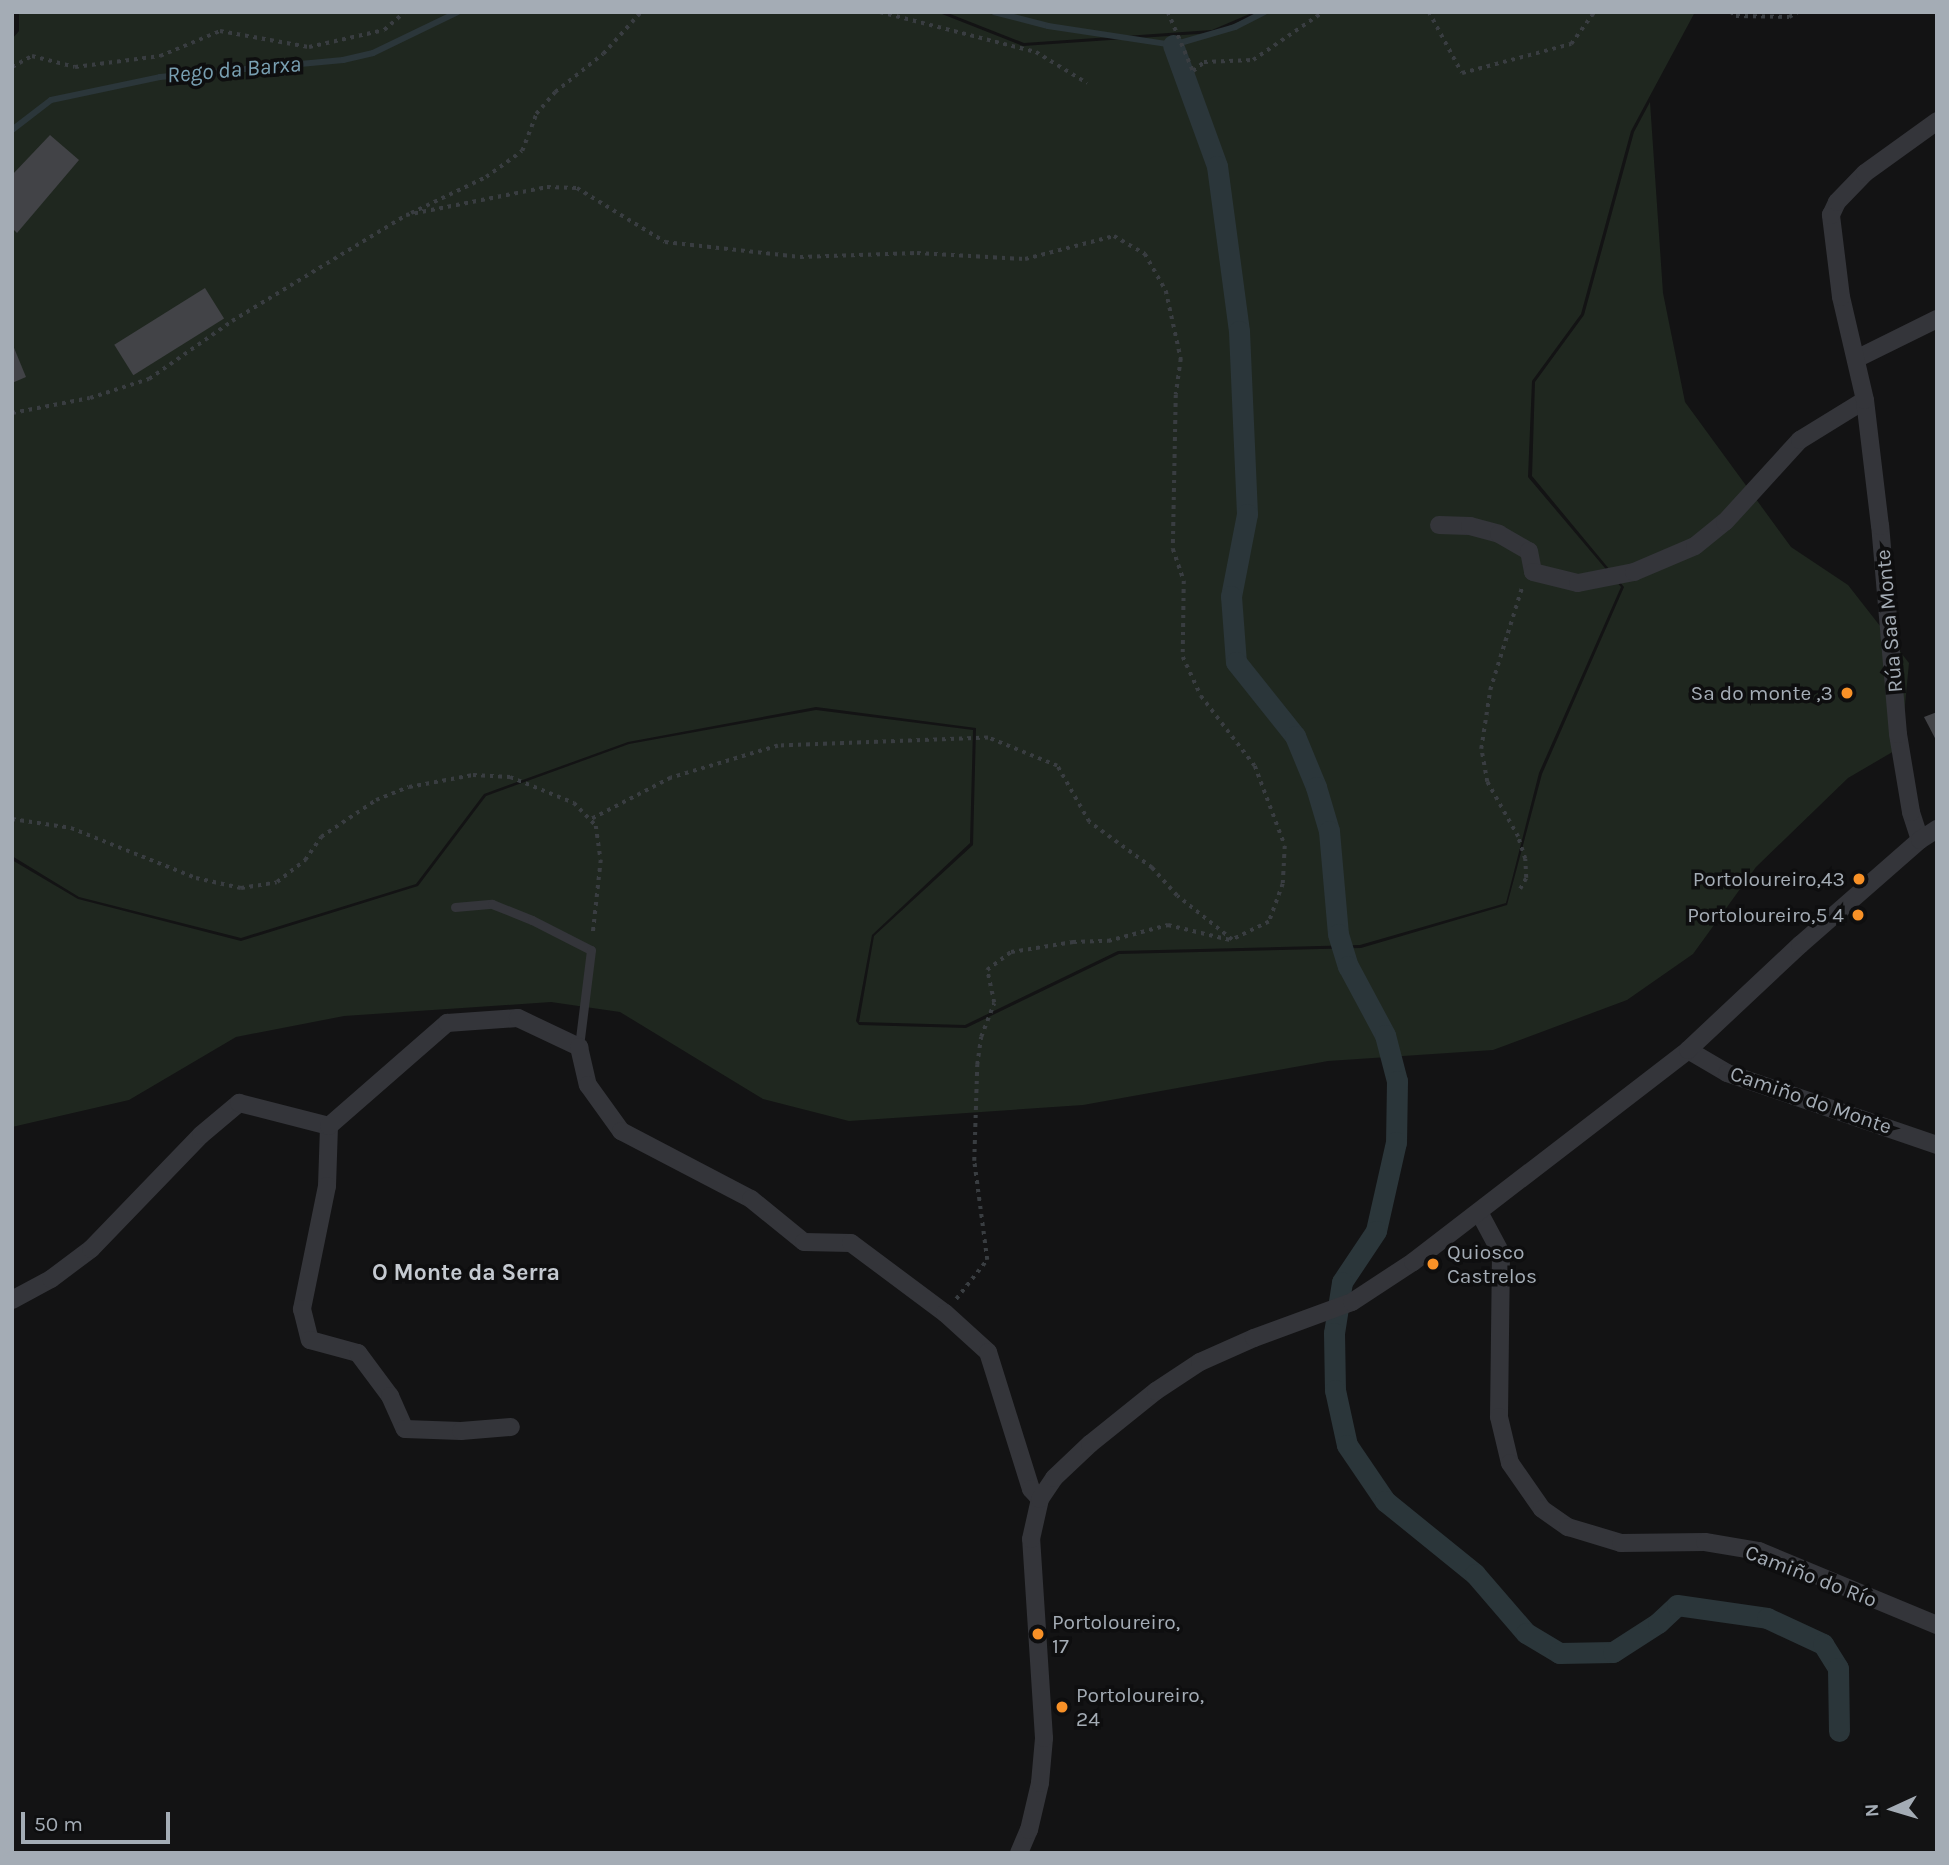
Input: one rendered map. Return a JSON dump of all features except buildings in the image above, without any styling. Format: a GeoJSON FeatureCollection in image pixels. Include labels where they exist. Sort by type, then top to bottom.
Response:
{"type":"FeatureCollection","features":[{"type":"Feature","properties":{"kind":"street","name":"Rúa Saa Monte"},"geometry":{"type":"LineString","coordinates":[[1920,840],[1911,812],[1898,734],[1881,526],[1865,400],[1842,297],[1831,215],[1838,202],[1865,173],[1937,121]]}},
{"type":"Feature","properties":{"kind":"street"},"geometry":{"type":"LineString","coordinates":[[1856,359],[1937,319]]}},
{"type":"Feature","properties":{"kind":"street"},"geometry":{"type":"LineString","coordinates":[[1439,525],[1470,526],[1499,534],[1529,551],[1533,572],[1578,583],[1634,572],[1695,546],[1725,522],[1800,440],[1832,417],[1865,400]]}},
{"type":"Feature","properties":{"kind":"street"},"geometry":{"type":"LineString","coordinates":[[1019,1853],[1029,1830],[1043,1761],[1031,1539],[1040,1499],[1054,1478],[1090,1444],[1189,1369],[1254,1338],[1352,1302],[1413,1262],[1688,1050],[1920,840],[1937,829]]}},
{"type":"Feature","properties":{"kind":"street"},"geometry":{"type":"LineString","coordinates":[[511,1427],[461,1431],[405,1429],[390,1395],[358,1353],[310,1340],[302,1308],[327,1186],[329,1126],[447,1023],[518,1018],[579,1047],[588,1085],[621,1131],[703,1177],[751,1199],[804,1242],[851,1242],[945,1313],[988,1352],[1031,1489],[1040,1499]]}},
{"type":"Feature","properties":{"kind":"street","name":"Camiño do Monte"},"geometry":{"type":"LineString","coordinates":[[1688,1050],[1727,1073],[1937,1145]]}},
{"type":"Feature","properties":{"kind":"street"},"geometry":{"type":"LineString","coordinates":[[12,1300],[51,1279],[91,1249],[201,1135],[239,1103],[329,1126]]}},
{"type":"Feature","properties":{"kind":"street","name":"Camiño do Río"},"geometry":{"type":"LineString","coordinates":[[1479,1212],[1501,1253],[1499,1417],[1510,1463],[1542,1509],[1568,1527],[1621,1543],[1704,1542],[1759,1551],[1937,1625]]}},
{"type":"Feature","properties":{"kind":"lane"},"geometry":{"type":"LineString","coordinates":[[455,907],[492,904],[591,950],[579,1047]]}},
{"type":"Feature","properties":{"kind":"path"},"geometry":{"type":"LineString","coordinates":[[12,413],[90,398],[149,379],[232,321],[406,215],[486,177],[522,150],[536,114],[555,92],[603,54],[641,12]]}},
{"type":"Feature","properties":{"kind":"path"},"geometry":{"type":"LineString","coordinates":[[880,12],[1037,52],[1087,83]]}},
{"type":"Feature","properties":{"kind":"path"},"geometry":{"type":"LineString","coordinates":[[1168,12],[1193,71],[1204,62],[1253,60],[1307,26],[1323,12]]}},
{"type":"Feature","properties":{"kind":"path"},"geometry":{"type":"LineString","coordinates":[[1429,12],[1462,73],[1571,44],[1594,12]]}},
{"type":"Feature","properties":{"kind":"path"},"geometry":{"type":"LineString","coordinates":[[1731,12],[1736,16],[1789,17],[1798,12]]}},
{"type":"Feature","properties":{"kind":"path"},"geometry":{"type":"LineString","coordinates":[[12,67],[32,56],[75,67],[160,56],[220,31],[309,47],[384,30],[405,13]]}},
{"type":"Feature","properties":{"kind":"path"},"geometry":{"type":"LineString","coordinates":[[406,215],[547,187],[577,188],[665,242],[800,257],[917,253],[1025,259],[1114,236],[1145,254],[1166,291],[1181,359],[1177,395],[1173,548],[1184,581],[1183,657],[1201,696],[1255,766],[1285,846],[1283,884],[1269,922],[1232,940],[1168,925],[1108,942],[1073,942],[1011,952],[987,970],[994,1003],[981,1037],[977,1065],[974,1161],[987,1260],[945,1313]]}},
{"type":"Feature","properties":{"kind":"path"},"geometry":{"type":"LineString","coordinates":[[1520,889],[1526,878],[1525,859],[1518,837],[1487,782],[1481,749],[1484,716],[1509,625],[1523,585],[1533,572]]}},
{"type":"Feature","properties":{"kind":"path"},"geometry":{"type":"LineString","coordinates":[[590,820],[671,778],[778,746],[988,738],[1057,766],[1089,822],[1152,868],[1177,896],[1232,940]]}},
{"type":"Feature","properties":{"kind":"path"},"geometry":{"type":"LineString","coordinates":[[12,820],[71,828],[197,878],[241,888],[277,882],[305,860],[321,837],[376,800],[409,787],[473,775],[510,777],[574,803],[596,826],[601,860],[591,950]]}},
{"type":"Feature","properties":{"kind":"shaded area"},"geometry":{"type":"Polygon","coordinates":[[[19,12],[937,12],[1023,46],[1212,33],[1262,12],[1695,12],[1631,131],[1581,314],[1532,381],[1528,477],[1621,587],[1539,773],[1506,903],[1360,945],[1118,951],[965,1025],[859,1022],[874,936],[973,845],[976,728],[816,707],[628,742],[484,794],[416,884],[241,938],[79,897],[12,856],[12,39],[19,31],[19,12]]]}},
{"type":"Feature","properties":{"kind":"shaded area"},"geometry":{"type":"Polygon","coordinates":[[[945,12],[1254,12],[1212,30],[1024,43],[945,12]]]}},
{"type":"Feature","properties":{"kind":"shaded area"},"geometry":{"type":"Polygon","coordinates":[[[1650,102],[1663,293],[1685,402],[1791,547],[1848,585],[1909,663],[1901,747],[1848,778],[1756,867],[1693,954],[1627,1000],[1493,1050],[1328,1061],[1083,1105],[849,1121],[763,1099],[620,1012],[551,1002],[344,1016],[236,1037],[129,1100],[12,1127],[12,860],[78,899],[241,941],[418,886],[486,796],[629,744],[816,710],[973,730],[970,843],[872,935],[856,1021],[859,1025],[966,1028],[1119,954],[1361,948],[1507,905],[1542,774],[1624,587],[1532,476],[1535,382],[1584,315],[1634,132],[1650,102]]]}},
{"type":"Feature","properties":{"kind":"waterway","name":"Rego da Barxa"},"geometry":{"type":"LineString","coordinates":[[12,130],[51,100],[160,77],[343,60],[373,53],[458,12]]}},
{"type":"Feature","properties":{"kind":"waterway","name":"Rego da Barxa"},"geometry":{"type":"LineString","coordinates":[[994,12],[1048,26],[1173,45],[1235,27],[1264,12]]}},
{"type":"Feature","properties":{"kind":"waterway"},"geometry":{"type":"LineString","coordinates":[[1173,45],[1217,166],[1239,331],[1247,514],[1231,596],[1236,662],[1295,736],[1316,787],[1329,831],[1338,934],[1348,966],[1385,1035],[1397,1081],[1396,1142],[1376,1231],[1342,1282],[1334,1333],[1335,1390],[1347,1445],[1385,1501],[1475,1574],[1526,1633],[1559,1653],[1613,1652],[1658,1623],[1677,1605],[1767,1618],[1823,1644],[1838,1668],[1839,1731]]}},
{"type":"Feature","properties":{"kind":"place","name":"Sa do monte ,3"},"geometry":{"type":"Point","coordinates":[1847,693]}},
{"type":"Feature","properties":{"kind":"place","name":"Portoloureiro,43"},"geometry":{"type":"Point","coordinates":[1859,879]}},
{"type":"Feature","properties":{"kind":"place","name":"Portoloureiro,5 4"},"geometry":{"type":"Point","coordinates":[1858,915]}},
{"type":"Feature","properties":{"kind":"place","name":"Quiosco Castrelos"},"geometry":{"type":"Point","coordinates":[1433,1264]}},
{"type":"Feature","properties":{"kind":"place","name":"Portoloureiro, 17"},"geometry":{"type":"Point","coordinates":[1038,1634]}},
{"type":"Feature","properties":{"kind":"place","name":"Portoloureiro, 24"},"geometry":{"type":"Point","coordinates":[1062,1707]}},
{"type":"Feature","properties":{"kind":"district","name":"O Monte da Serra"},"geometry":{"type":"Point","coordinates":[466,1273]}}]}
